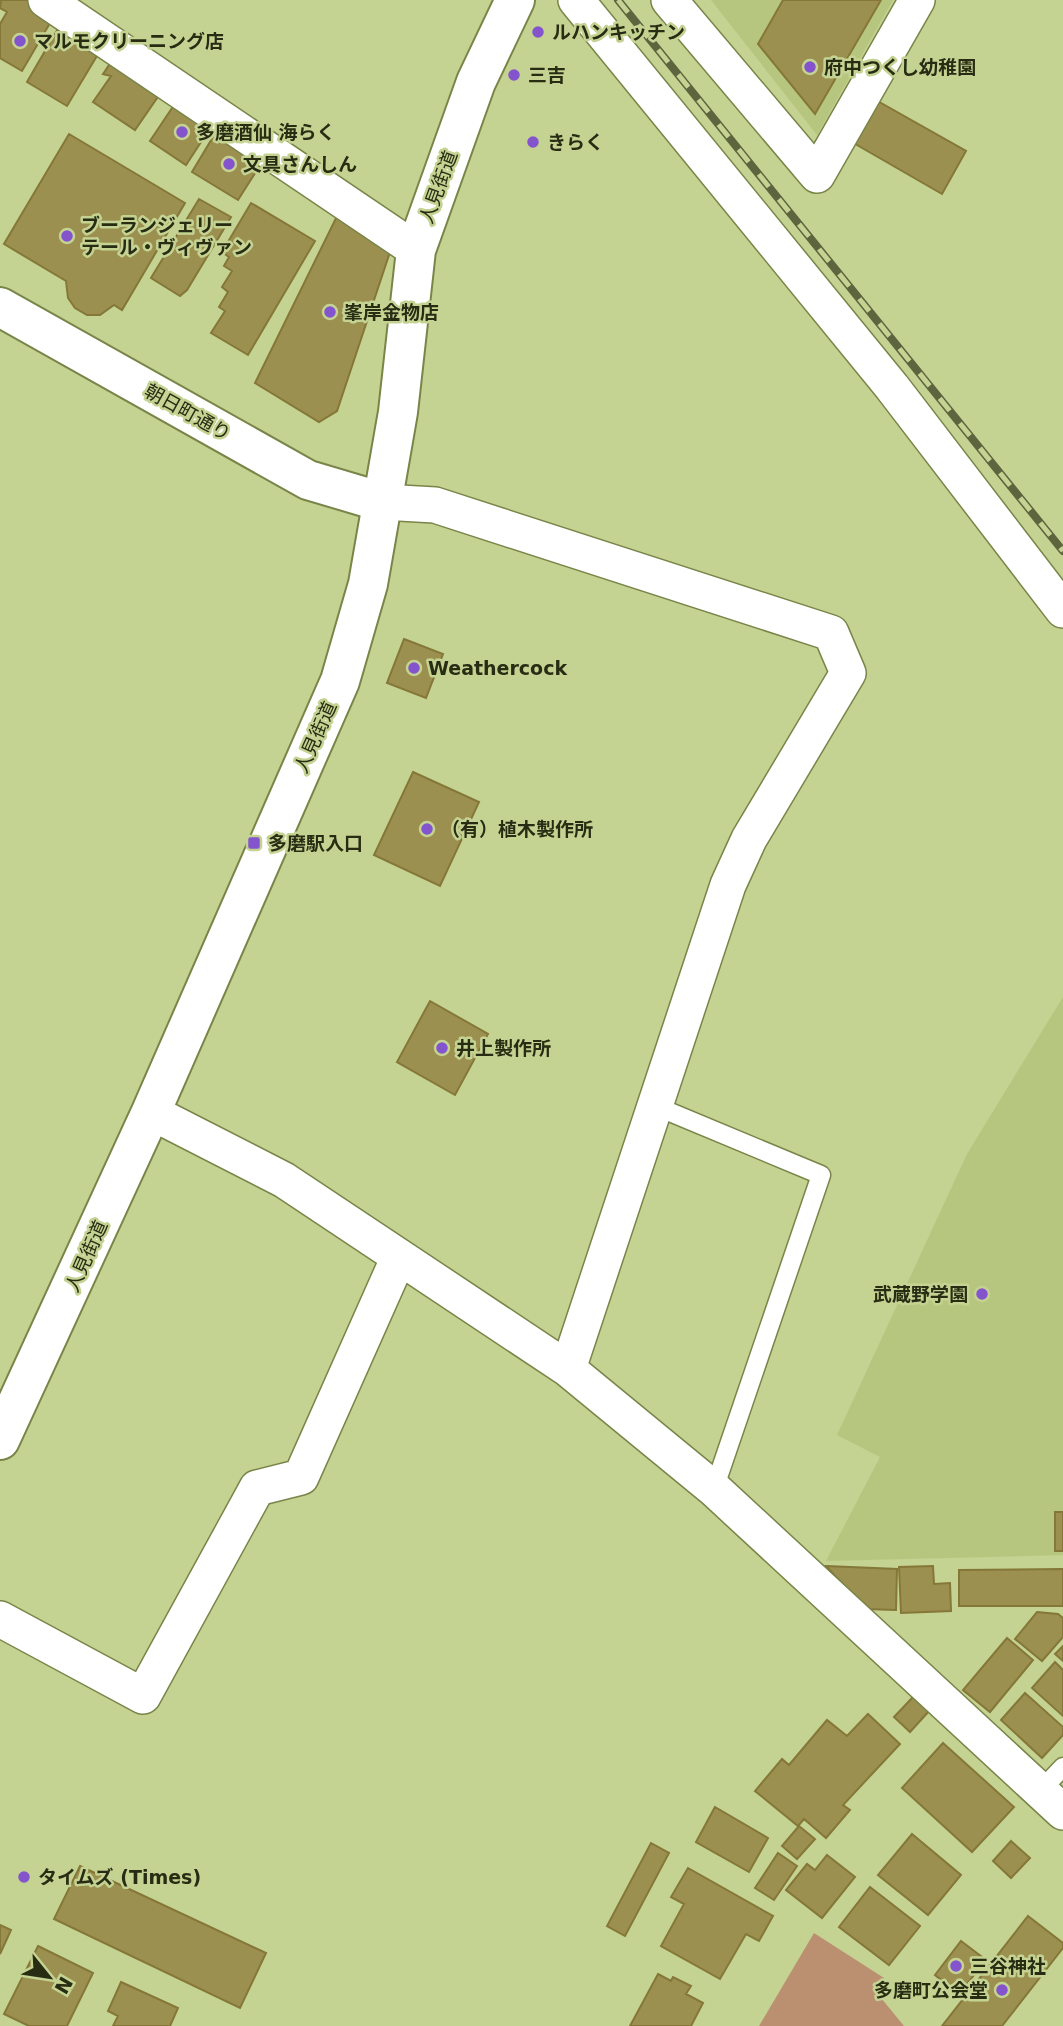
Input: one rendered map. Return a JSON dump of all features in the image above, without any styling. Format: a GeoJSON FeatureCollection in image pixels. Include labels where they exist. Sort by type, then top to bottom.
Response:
{"type":"FeatureCollection","features":[{"type":"Feature","properties":{"kind":"main road","name":"人見街道"},"geometry":{"type":"LineString","coordinates":[[0,1440],[151,1112],[340,681],[368,584],[407,349],[416,250],[476,82],[515,0]]}},
{"type":"Feature","properties":{"kind":"main road","name":"朝日町通り"},"geometry":{"type":"LineString","coordinates":[[0,307],[308,480],[382,502]]}},
{"type":"Feature","properties":{"kind":"street"},"geometry":{"type":"LineString","coordinates":[[46,0],[416,250]]}},
{"type":"Feature","properties":{"kind":"street"},"geometry":{"type":"LineString","coordinates":[[576,0],[892,387],[1063,610]]}},
{"type":"Feature","properties":{"kind":"street"},"geometry":{"type":"LineString","coordinates":[[669,0],[817,175],[917,0]]}},
{"type":"Feature","properties":{"kind":"street"},"geometry":{"type":"LineString","coordinates":[[382,502],[435,505],[831,633],[848,673],[749,839],[728,885],[653,1105],[568,1369]]}},
{"type":"Feature","properties":{"kind":"street"},"geometry":{"type":"LineString","coordinates":[[151,1112],[284,1180],[398,1259],[568,1369],[714,1489],[1056,1789]]}},
{"type":"Feature","properties":{"kind":"street"},"geometry":{"type":"LineString","coordinates":[[0,1619],[143,1696],[257,1488],[301,1477],[398,1259]]}},
{"type":"Feature","properties":{"kind":"lane"},"geometry":{"type":"LineString","coordinates":[[653,1105],[821,1175],[714,1489]]}},
{"type":"Feature","properties":{"kind":"shaded area","name":"府中つくし幼稚園"},"geometry":{"type":"Polygon","coordinates":[[[711,0],[893,0],[817,135],[711,0]]]}},
{"type":"Feature","properties":{"kind":"shaded area","name":"武蔵野学園"},"geometry":{"type":"Polygon","coordinates":[[[1063,997],[1063,1555],[826,1561],[880,1457],[837,1435],[967,1154],[1063,997]]]}},
{"type":"Feature","properties":{"kind":"shaded area"},"geometry":{"type":"Polygon","coordinates":[[[814,1933],[884,1978],[877,1993],[904,2026],[759,2026],[814,1933]]]}},
{"type":"Feature","properties":{"kind":"building","name":"マルモクリーニング店"},"geometry":{"type":"Polygon","coordinates":[[[1,0],[38,0],[57,11],[22,71],[0,58],[0,24],[7,12],[0,8],[1,0]]]}},
{"type":"Feature","properties":{"kind":"building","name":"府中つくし幼稚園"},"geometry":{"type":"Polygon","coordinates":[[[783,0],[881,0],[815,114],[758,44],[783,0]]]}},
{"type":"Feature","properties":{"kind":"building"},"geometry":{"type":"Polygon","coordinates":[[[63,20],[104,44],[67,106],[27,82],[63,20]]]}},
{"type":"Feature","properties":{"kind":"building"},"geometry":{"type":"Polygon","coordinates":[[[117,53],[166,85],[135,130],[93,102],[111,76],[103,74],[117,53]]]}},
{"type":"Feature","properties":{"kind":"building","name":"多磨酒仙 海らく"},"geometry":{"type":"Polygon","coordinates":[[[178,99],[214,122],[186,165],[150,141],[178,99]]]}},
{"type":"Feature","properties":{"kind":"building"},"geometry":{"type":"Polygon","coordinates":[[[874,99],[966,151],[942,194],[850,141],[874,99]]]}},
{"type":"Feature","properties":{"kind":"building","name":"文具さんしん"},"geometry":{"type":"Polygon","coordinates":[[[219,127],[266,156],[238,200],[192,172],[219,127]]]}},
{"type":"Feature","properties":{"kind":"building"},"geometry":{"type":"Polygon","coordinates":[[[69,134],[185,203],[122,310],[114,305],[100,315],[87,315],[75,308],[68,298],[66,281],[4,244],[69,134]]]}},
{"type":"Feature","properties":{"kind":"building"},"geometry":{"type":"Polygon","coordinates":[[[199,199],[231,217],[187,290],[180,296],[151,278],[199,199]]]}},
{"type":"Feature","properties":{"kind":"building"},"geometry":{"type":"Polygon","coordinates":[[[251,203],[315,241],[248,355],[211,333],[225,311],[219,307],[228,292],[222,287],[232,271],[224,266],[229,257],[222,252],[251,203]]]}},
{"type":"Feature","properties":{"kind":"building","name":"峯岸金物店"},"geometry":{"type":"Polygon","coordinates":[[[342,206],[394,240],[337,411],[319,422],[255,383],[342,206]]]}},
{"type":"Feature","properties":{"kind":"building"},"geometry":{"type":"Polygon","coordinates":[[[404,639],[443,654],[426,698],[387,683],[404,639]]]}},
{"type":"Feature","properties":{"kind":"building","name":"（有）植木製作所"},"geometry":{"type":"Polygon","coordinates":[[[413,772],[479,802],[440,886],[374,855],[413,772]]]}},
{"type":"Feature","properties":{"kind":"building","name":"井上製作所"},"geometry":{"type":"Polygon","coordinates":[[[430,1001],[488,1034],[455,1095],[397,1062],[430,1001]]]}},
{"type":"Feature","properties":{"kind":"building"},"geometry":{"type":"Polygon","coordinates":[[[1055,1512],[1063,1512],[1063,1551],[1055,1551],[1055,1512]]]}},
{"type":"Feature","properties":{"kind":"building"},"geometry":{"type":"Polygon","coordinates":[[[826,1566],[897,1569],[896,1610],[865,1609],[826,1566]]]}},
{"type":"Feature","properties":{"kind":"building"},"geometry":{"type":"Polygon","coordinates":[[[933,1566],[934,1584],[950,1583],[951,1611],[901,1613],[899,1567],[933,1566]]]}},
{"type":"Feature","properties":{"kind":"building"},"geometry":{"type":"Polygon","coordinates":[[[1063,1569],[1063,1606],[959,1606],[959,1570],[1063,1569]]]}},
{"type":"Feature","properties":{"kind":"building"},"geometry":{"type":"Polygon","coordinates":[[[1037,1612],[1058,1614],[1063,1618],[1063,1637],[1042,1661],[1015,1639],[1037,1612]]]}},
{"type":"Feature","properties":{"kind":"building"},"geometry":{"type":"Polygon","coordinates":[[[1007,1638],[1033,1660],[990,1712],[963,1690],[1007,1638]]]}},
{"type":"Feature","properties":{"kind":"building"},"geometry":{"type":"Polygon","coordinates":[[[1063,1646],[1063,1661],[1055,1654],[1063,1646]]]}},
{"type":"Feature","properties":{"kind":"building"},"geometry":{"type":"Polygon","coordinates":[[[1055,1662],[1063,1670],[1063,1716],[1032,1688],[1055,1662]]]}},
{"type":"Feature","properties":{"kind":"building"},"geometry":{"type":"Polygon","coordinates":[[[1025,1693],[1063,1727],[1063,1735],[1042,1758],[1001,1720],[1025,1693]]]}},
{"type":"Feature","properties":{"kind":"building"},"geometry":{"type":"Polygon","coordinates":[[[914,1696],[930,1710],[910,1732],[894,1717],[914,1696]]]}},
{"type":"Feature","properties":{"kind":"building"},"geometry":{"type":"Polygon","coordinates":[[[868,1714],[900,1744],[843,1805],[850,1810],[826,1838],[804,1819],[798,1826],[755,1791],[782,1759],[789,1765],[827,1720],[847,1736],[868,1714]]]}},
{"type":"Feature","properties":{"kind":"building"},"geometry":{"type":"Polygon","coordinates":[[[943,1743],[1014,1807],[972,1852],[902,1788],[943,1743]]]}},
{"type":"Feature","properties":{"kind":"building"},"geometry":{"type":"Polygon","coordinates":[[[715,1807],[768,1838],[749,1872],[696,1842],[715,1807]]]}},
{"type":"Feature","properties":{"kind":"building"},"geometry":{"type":"Polygon","coordinates":[[[799,1826],[815,1839],[797,1859],[782,1846],[799,1826]]]}},
{"type":"Feature","properties":{"kind":"building"},"geometry":{"type":"Polygon","coordinates":[[[912,1834],[961,1875],[928,1915],[878,1875],[912,1834]]]}},
{"type":"Feature","properties":{"kind":"building"},"geometry":{"type":"Polygon","coordinates":[[[1011,1841],[1030,1858],[1011,1878],[993,1861],[1011,1841]]]}},
{"type":"Feature","properties":{"kind":"building"},"geometry":{"type":"Polygon","coordinates":[[[651,1843],[669,1853],[625,1936],[607,1926],[651,1843]]]}},
{"type":"Feature","properties":{"kind":"building"},"geometry":{"type":"Polygon","coordinates":[[[778,1853],[797,1866],[774,1900],[755,1888],[778,1853]]]}},
{"type":"Feature","properties":{"kind":"building"},"geometry":{"type":"Polygon","coordinates":[[[827,1855],[855,1877],[822,1918],[786,1890],[807,1864],[815,1870],[827,1855]]]}},
{"type":"Feature","properties":{"kind":"building"},"geometry":{"type":"Polygon","coordinates":[[[80,1866],[266,1953],[240,2008],[54,1919],[80,1866]]]}},
{"type":"Feature","properties":{"kind":"building"},"geometry":{"type":"Polygon","coordinates":[[[688,1868],[773,1916],[759,1941],[746,1934],[720,1979],[661,1946],[684,1904],[671,1897],[688,1868]]]}},
{"type":"Feature","properties":{"kind":"building"},"geometry":{"type":"Polygon","coordinates":[[[870,1887],[920,1926],[889,1965],[839,1927],[870,1887]]]}},
{"type":"Feature","properties":{"kind":"building","name":"多磨町公会堂"},"geometry":{"type":"Polygon","coordinates":[[[1028,1916],[1063,1943],[1063,1948],[1002,2026],[942,2026],[1028,1916]]]}},
{"type":"Feature","properties":{"kind":"building"},"geometry":{"type":"Polygon","coordinates":[[[0,1925],[11,1930],[0,1954],[0,1925]]]}},
{"type":"Feature","properties":{"kind":"building"},"geometry":{"type":"Polygon","coordinates":[[[961,1941],[986,1960],[959,1994],[935,1975],[961,1941]]]}},
{"type":"Feature","properties":{"kind":"building"},"geometry":{"type":"Polygon","coordinates":[[[38,1946],[93,1973],[67,2026],[29,2026],[4,2014],[38,1946]]]}},
{"type":"Feature","properties":{"kind":"building"},"geometry":{"type":"Polygon","coordinates":[[[658,1974],[671,1981],[673,1977],[691,1986],[686,1994],[703,2003],[691,2026],[630,2026],[658,1974]]]}},
{"type":"Feature","properties":{"kind":"building"},"geometry":{"type":"Polygon","coordinates":[[[121,1982],[178,2008],[170,2026],[113,2026],[118,2016],[108,2011],[121,1982]]]}},
{"type":"Feature","properties":{"kind":"railway"},"geometry":{"type":"LineString","coordinates":[[618,0],[1063,551]]}},
{"type":"Feature","properties":{"kind":"place","name":"ルハンキッチン"},"geometry":{"type":"Point","coordinates":[538,32]}},
{"type":"Feature","properties":{"kind":"place","name":"マルモクリーニング店"},"geometry":{"type":"Point","coordinates":[20,41]}},
{"type":"Feature","properties":{"kind":"place","name":"府中つくし幼稚園"},"geometry":{"type":"Point","coordinates":[810,67]}},
{"type":"Feature","properties":{"kind":"place","name":"三吉"},"geometry":{"type":"Point","coordinates":[514,75]}},
{"type":"Feature","properties":{"kind":"place","name":"多磨酒仙 海らく"},"geometry":{"type":"Point","coordinates":[182,132]}},
{"type":"Feature","properties":{"kind":"place","name":"きらく"},"geometry":{"type":"Point","coordinates":[533,142]}},
{"type":"Feature","properties":{"kind":"place","name":"文具さんしん"},"geometry":{"type":"Point","coordinates":[229,164]}},
{"type":"Feature","properties":{"kind":"place","name":"ブーランジェリー テール・ヴィヴァン"},"geometry":{"type":"Point","coordinates":[67,236]}},
{"type":"Feature","properties":{"kind":"place","name":"峯岸金物店"},"geometry":{"type":"Point","coordinates":[330,312]}},
{"type":"Feature","properties":{"kind":"place","name":"Weathercock"},"geometry":{"type":"Point","coordinates":[414,668]}},
{"type":"Feature","properties":{"kind":"place","name":"（有）植木製作所"},"geometry":{"type":"Point","coordinates":[427,829]}},
{"type":"Feature","properties":{"kind":"place","name":"多磨駅入口"},"geometry":{"type":"Point","coordinates":[254,843]}},
{"type":"Feature","properties":{"kind":"place","name":"井上製作所"},"geometry":{"type":"Point","coordinates":[442,1048]}},
{"type":"Feature","properties":{"kind":"place","name":"武蔵野学園"},"geometry":{"type":"Point","coordinates":[982,1294]}},
{"type":"Feature","properties":{"kind":"place","name":"タイムズ (Times)"},"geometry":{"type":"Point","coordinates":[24,1877]}},
{"type":"Feature","properties":{"kind":"place","name":"三谷神社"},"geometry":{"type":"Point","coordinates":[956,1966]}},
{"type":"Feature","properties":{"kind":"place","name":"多磨町公会堂"},"geometry":{"type":"Point","coordinates":[1002,1990]}}]}
